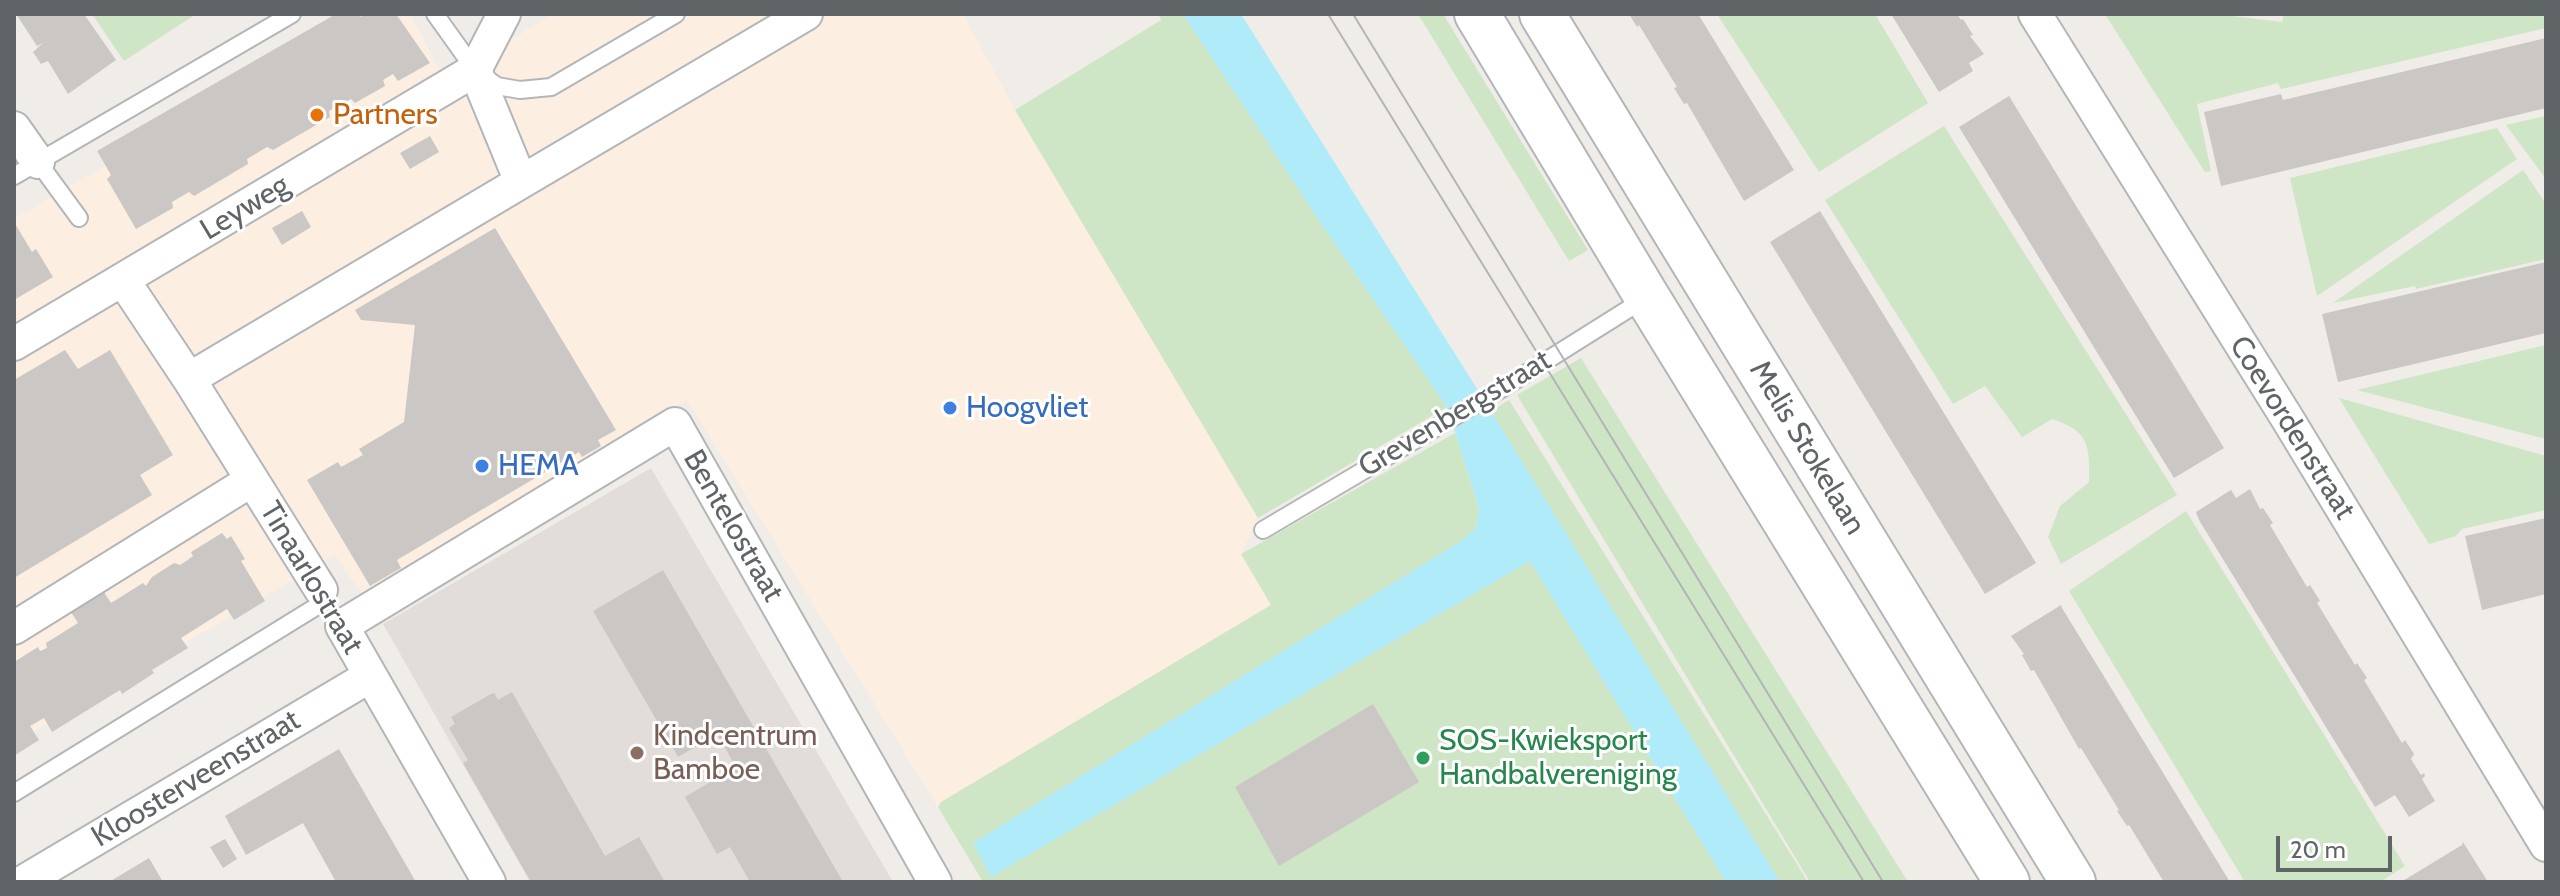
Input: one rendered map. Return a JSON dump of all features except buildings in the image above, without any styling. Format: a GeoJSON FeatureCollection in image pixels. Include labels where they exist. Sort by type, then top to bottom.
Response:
{"type":"FeatureCollection","features":[{"type":"Feature","properties":{"kind":"street"},"geometry":{"type":"LineString","coordinates":[[504,14],[475,70],[521,182]]}},
{"type":"Feature","properties":{"kind":"street"},"geometry":{"type":"LineString","coordinates":[[189,379],[806,14]]}},
{"type":"Feature","properties":{"kind":"street","name":"Melis Stokelaan"},"geometry":{"type":"LineString","coordinates":[[1477,14],[2007,882]]}},
{"type":"Feature","properties":{"kind":"street","name":"Melis Stokelaan"},"geometry":{"type":"LineString","coordinates":[[1542,14],[2073,882]]}},
{"type":"Feature","properties":{"kind":"street","name":"Coevordenstraat"},"geometry":{"type":"LineString","coordinates":[[2035,14],[2287,418],[2546,845]]}},
{"type":"Feature","properties":{"kind":"street","name":"Leyweg"},"geometry":{"type":"LineString","coordinates":[[14,344],[475,70]]}},
{"type":"Feature","properties":{"kind":"street"},"geometry":{"type":"LineString","coordinates":[[14,128],[26,169]]}},
{"type":"Feature","properties":{"kind":"street","name":"Tinaarlostraat"},"geometry":{"type":"LineString","coordinates":[[123,280],[189,379],[330,605],[489,882]]}},
{"type":"Feature","properties":{"kind":"street","name":"Bentelostraat"},"geometry":{"type":"LineString","coordinates":[[330,605],[675,424],[935,882]]}},
{"type":"Feature","properties":{"kind":"street"},"geometry":{"type":"LineString","coordinates":[[14,628],[252,480]]}},
{"type":"Feature","properties":{"kind":"street","name":"Kloosterveenstraat"},"geometry":{"type":"LineString","coordinates":[[23,882],[370,676]]}},
{"type":"Feature","properties":{"kind":"lane"},"geometry":{"type":"LineString","coordinates":[[79,218],[26,169],[292,14]]}},
{"type":"Feature","properties":{"kind":"lane"},"geometry":{"type":"LineString","coordinates":[[435,14],[475,70],[497,86],[520,90],[551,87],[676,14]]}},
{"type":"Feature","properties":{"kind":"lane","name":"Grevenbergstraat"},"geometry":{"type":"LineString","coordinates":[[1263,530],[1498,391],[1647,297]]}},
{"type":"Feature","properties":{"kind":"lane"},"geometry":{"type":"LineString","coordinates":[[14,793],[330,605]]}},
{"type":"Feature","properties":{"kind":"shaded area"},"geometry":{"type":"Polygon","coordinates":[[[366,14],[410,14],[445,80],[553,14],[963,14],[1015,110],[1258,518],[1241,554],[1271,605],[941,802],[938,807],[687,400],[363,596],[335,555],[14,743],[14,219],[366,14]]]}},
{"type":"Feature","properties":{"kind":"shaded area","name":"Kindcentrum Bamboe"},"geometry":{"type":"Polygon","coordinates":[[[651,468],[893,882],[530,882],[383,624],[651,468]]]}},
{"type":"Feature","properties":{"kind":"green space"},"geometry":{"type":"Polygon","coordinates":[[[92,14],[196,14],[124,61],[92,14]]]}},
{"type":"Feature","properties":{"kind":"green space"},"geometry":{"type":"Polygon","coordinates":[[[1159,14],[1183,14],[1447,407],[1258,518],[1015,110],[1161,20],[1159,14]]]}},
{"type":"Feature","properties":{"kind":"green space"},"geometry":{"type":"Polygon","coordinates":[[[1418,14],[1443,14],[1588,250],[1569,261],[1418,14]]]}},
{"type":"Feature","properties":{"kind":"green space"},"geometry":{"type":"Polygon","coordinates":[[[1717,14],[1875,14],[1928,103],[1819,172],[1717,14]]]}},
{"type":"Feature","properties":{"kind":"green space"},"geometry":{"type":"Polygon","coordinates":[[[2105,14],[2215,14],[2282,22],[2284,14],[2546,14],[2546,28],[2281,89],[2278,83],[2197,104],[2211,171],[2205,172],[2105,14]]]}},
{"type":"Feature","properties":{"kind":"green space"},"geometry":{"type":"Polygon","coordinates":[[[2546,116],[2546,179],[2506,125],[2546,116]]]}},
{"type":"Feature","properties":{"kind":"green space"},"geometry":{"type":"Polygon","coordinates":[[[1944,126],[2177,495],[2061,564],[2048,537],[2060,506],[2089,482],[2085,441],[2074,429],[2052,419],[2022,437],[1985,386],[1953,404],[1825,200],[1944,126]]]}},
{"type":"Feature","properties":{"kind":"green space"},"geometry":{"type":"Polygon","coordinates":[[[2497,128],[2517,159],[2317,296],[2290,178],[2497,128]]]}},
{"type":"Feature","properties":{"kind":"green space"},"geometry":{"type":"Polygon","coordinates":[[[2523,170],[2546,204],[2546,259],[2416,289],[2415,286],[2333,303],[2523,170]]]}},
{"type":"Feature","properties":{"kind":"green space"},"geometry":{"type":"Polygon","coordinates":[[[2546,345],[2546,439],[2357,390],[2546,345]]]}},
{"type":"Feature","properties":{"kind":"green space"},"geometry":{"type":"Polygon","coordinates":[[[1581,358],[1908,882],[1810,882],[1517,395],[1581,358]]]}},
{"type":"Feature","properties":{"kind":"green space"},"geometry":{"type":"Polygon","coordinates":[[[2339,398],[2546,456],[2546,510],[2462,529],[2456,536],[2429,544],[2339,398]]]}},
{"type":"Feature","properties":{"kind":"green space"},"geometry":{"type":"Polygon","coordinates":[[[1509,400],[1808,882],[1780,882],[1491,411],[1509,400]]]}},
{"type":"Feature","properties":{"kind":"green space","name":"SOS-Kwieksport Handbalvereniging"},"geometry":{"type":"Polygon","coordinates":[[[1455,433],[1479,508],[1476,528],[1461,541],[973,843],[991,877],[1530,561],[1726,882],[983,882],[938,807],[941,802],[1271,605],[1241,554],[1455,433]]]}},
{"type":"Feature","properties":{"kind":"green space"},"geometry":{"type":"Polygon","coordinates":[[[2186,511],[2405,866],[2380,882],[2245,882],[2069,591],[2186,511]]]}},
{"type":"Feature","properties":{"kind":"water"},"geometry":{"type":"Polygon","coordinates":[[[1183,14],[1241,14],[1491,411],[1780,882],[1726,882],[1530,561],[991,877],[973,843],[1461,541],[1476,528],[1479,508],[1447,407],[1183,14]]]}},
{"type":"Feature","properties":{"kind":"tram line"},"geometry":{"type":"LineString","coordinates":[[1328,14],[1864,882]]}},
{"type":"Feature","properties":{"kind":"tram line"},"geometry":{"type":"LineString","coordinates":[[1353,14],[1883,882]]}},
{"type":"Feature","properties":{"kind":"place","name":"Partners"},"geometry":{"type":"Point","coordinates":[317,115]}},
{"type":"Feature","properties":{"kind":"place","name":"Hoogvliet"},"geometry":{"type":"Point","coordinates":[950,408]}},
{"type":"Feature","properties":{"kind":"place","name":"HEMA"},"geometry":{"type":"Point","coordinates":[482,466]}},
{"type":"Feature","properties":{"kind":"place","name":"Kindcentrum Bamboe"},"geometry":{"type":"Point","coordinates":[637,753]}},
{"type":"Feature","properties":{"kind":"place","name":"SOS-Kwieksport Handbalvereniging"},"geometry":{"type":"Point","coordinates":[1423,758]}}]}
